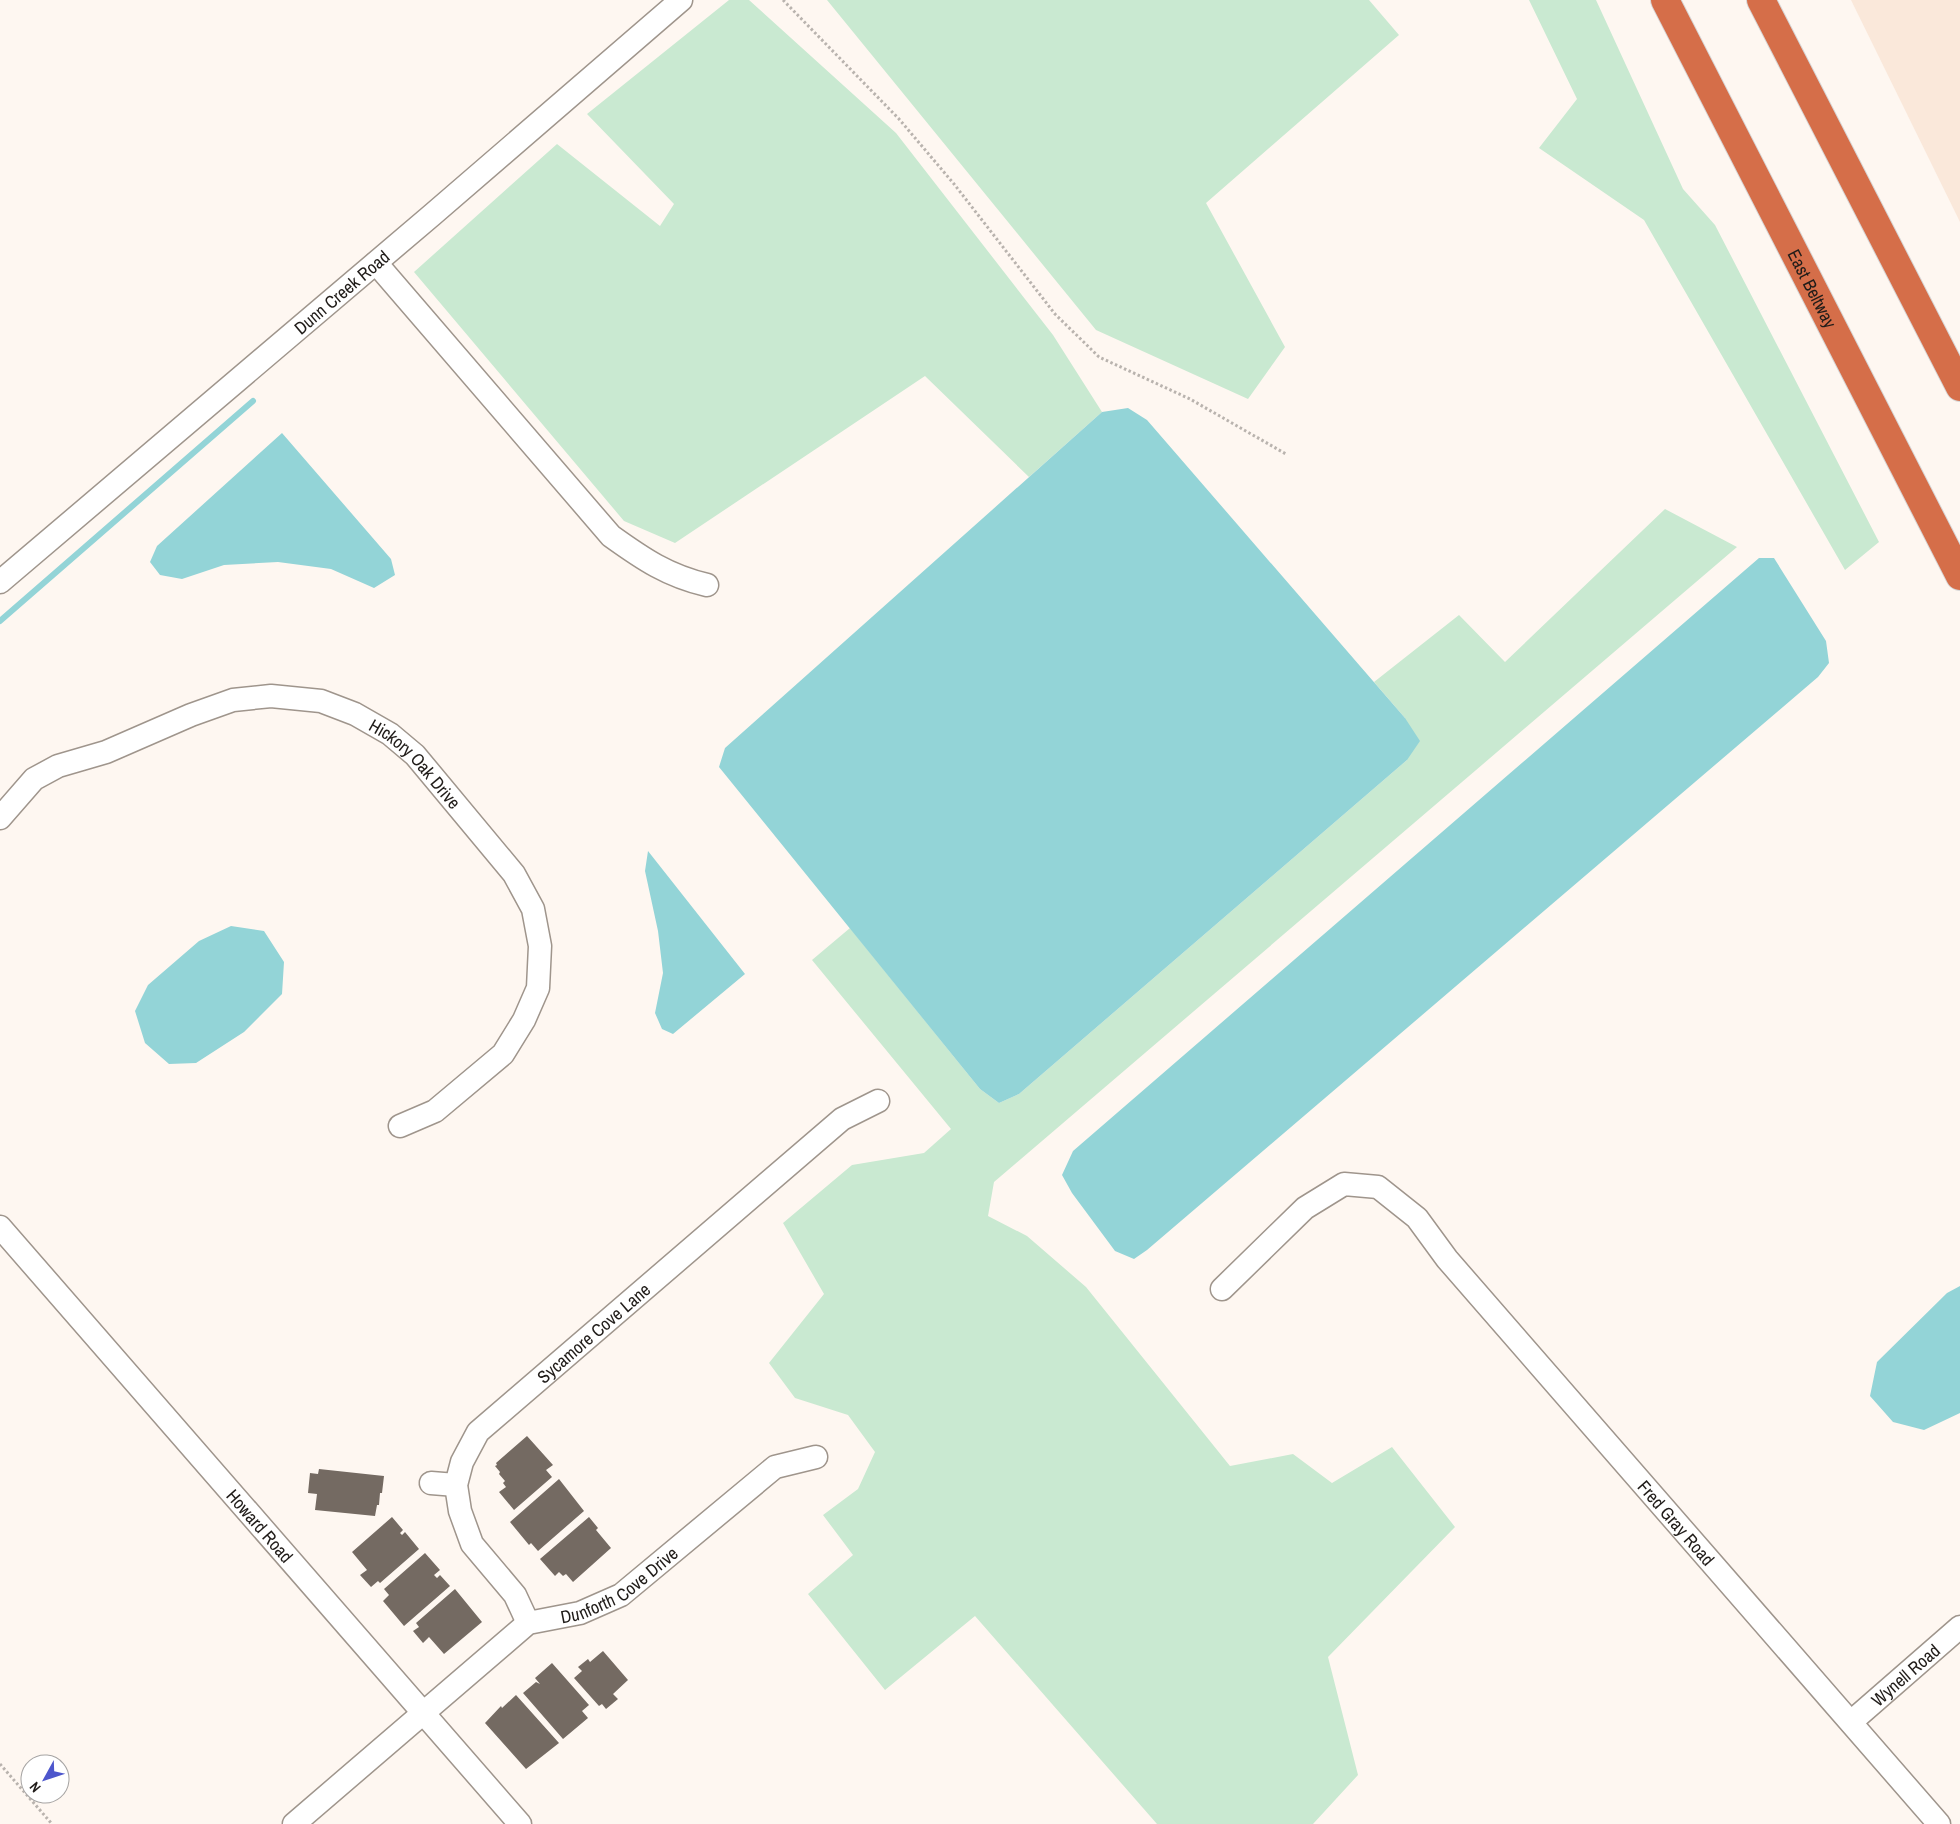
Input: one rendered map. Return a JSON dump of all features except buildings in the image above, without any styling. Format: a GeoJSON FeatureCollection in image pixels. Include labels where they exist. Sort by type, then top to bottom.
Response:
{"type":"FeatureCollection","features":[{"type":"Feature","properties":{"kind":"highway","name":"East Beltway"},"geometry":{"type":"LineString","coordinates":[[1665,0],[1960,576]]}},
{"type":"Feature","properties":{"kind":"highway"},"geometry":{"type":"LineString","coordinates":[[1761,0],[1960,387]]}},
{"type":"Feature","properties":{"kind":"highway"},"geometry":{"type":"LineString","coordinates":[[1800,76],[1960,351]]}},
{"type":"Feature","properties":{"kind":"street","name":"Dunn Creek Road"},"geometry":{"type":"LineString","coordinates":[[0,582],[376,263],[681,0]]}},
{"type":"Feature","properties":{"kind":"street"},"geometry":{"type":"LineString","coordinates":[[376,263],[611,536],[643,559],[684,580],[707,585]]}},
{"type":"Feature","properties":{"kind":"street","name":"Hickory Oak Drive"},"geometry":{"type":"LineString","coordinates":[[0,818],[34,779],[58,766],[106,752],[191,714],[233,700],[271,696],[322,701],[356,714],[390,734],[415,755],[514,874],[533,909],[540,946],[538,988],[524,1020],[503,1054],[435,1111],[400,1126]]}},
{"type":"Feature","properties":{"kind":"street","name":"Sycamore Cove Lane"},"geometry":{"type":"LineString","coordinates":[[528,1623],[514,1595],[472,1544],[460,1510],[456,1485],[462,1462],[478,1432],[842,1119],[878,1101]]}},
{"type":"Feature","properties":{"kind":"street","name":"Fred Gray Road"},"geometry":{"type":"LineString","coordinates":[[1222,1289],[1305,1208],[1344,1184],[1378,1187],[1417,1218],[1448,1259],[1939,1824]]}},
{"type":"Feature","properties":{"kind":"street","name":"Howard Road"},"geometry":{"type":"LineString","coordinates":[[0,1228],[520,1824]]}},
{"type":"Feature","properties":{"kind":"street","name":"Dunforth Cove Drive"},"geometry":{"type":"LineString","coordinates":[[294,1824],[528,1623],[580,1613],[622,1596],[775,1467],[816,1457]]}},
{"type":"Feature","properties":{"kind":"street"},"geometry":{"type":"LineString","coordinates":[[431,1483],[456,1485]]}},
{"type":"Feature","properties":{"kind":"street","name":"Wynell Road"},"geometry":{"type":"LineString","coordinates":[[1851,1722],[1960,1627]]}},
{"type":"Feature","properties":{"kind":"path"},"geometry":{"type":"LineString","coordinates":[[783,0],[899,119],[954,184],[1055,314],[1099,358],[1190,399],[1286,454]]}},
{"type":"Feature","properties":{"kind":"path"},"geometry":{"type":"LineString","coordinates":[[0,1764],[52,1824]]}},
{"type":"Feature","properties":{"kind":"shaded area"},"geometry":{"type":"Polygon","coordinates":[[[1851,0],[1960,0],[1960,222],[1851,0]]]}},
{"type":"Feature","properties":{"kind":"green space"},"geometry":{"type":"Polygon","coordinates":[[[729,0],[749,0],[896,133],[1053,335],[1102,412],[1029,477],[925,376],[675,543],[624,521],[414,272],[557,144],[660,226],[674,204],[587,114],[729,0]]]}},
{"type":"Feature","properties":{"kind":"green space"},"geometry":{"type":"Polygon","coordinates":[[[827,0],[1369,0],[1399,35],[1206,203],[1285,347],[1248,399],[1096,330],[827,0]]]}},
{"type":"Feature","properties":{"kind":"green space"},"geometry":{"type":"Polygon","coordinates":[[[1529,0],[1596,0],[1683,189],[1715,225],[1879,542],[1845,570],[1644,220],[1539,148],[1577,99],[1529,0]]]}},
{"type":"Feature","properties":{"kind":"green space"},"geometry":{"type":"Polygon","coordinates":[[[1665,509],[1737,547],[994,1182],[988,1216],[1027,1236],[1086,1287],[1230,1466],[1293,1454],[1332,1483],[1392,1447],[1455,1527],[1328,1657],[1358,1775],[1313,1824],[1157,1824],[975,1616],[885,1690],[808,1594],[853,1555],[823,1515],[858,1489],[875,1452],[848,1415],[795,1398],[769,1363],[824,1294],[783,1223],[852,1165],[924,1153],[951,1129],[812,960],[850,928],[980,1089],[999,1103],[1019,1094],[1407,760],[1405,718],[1374,682],[1459,615],[1505,662],[1665,509]]]}},
{"type":"Feature","properties":{"kind":"water"},"geometry":{"type":"Polygon","coordinates":[[[1128,408],[1147,420],[1405,718],[1420,741],[1407,760],[1019,1094],[999,1103],[980,1089],[719,767],[725,748],[1102,412],[1128,408]]]}},
{"type":"Feature","properties":{"kind":"water"},"geometry":{"type":"Polygon","coordinates":[[[282,433],[391,559],[395,575],[374,588],[331,569],[278,562],[224,565],[182,579],[160,575],[150,562],[157,546],[282,433]]]}},
{"type":"Feature","properties":{"kind":"water"},"geometry":{"type":"Polygon","coordinates":[[[1759,558],[1774,558],[1826,641],[1829,663],[1818,677],[1147,1250],[1134,1259],[1115,1251],[1072,1193],[1062,1175],[1073,1151],[1759,558]]]}},
{"type":"Feature","properties":{"kind":"water"},"geometry":{"type":"Polygon","coordinates":[[[648,851],[745,974],[673,1034],[662,1029],[655,1013],[663,973],[658,931],[645,871],[648,851]]]}},
{"type":"Feature","properties":{"kind":"water"},"geometry":{"type":"Polygon","coordinates":[[[231,926],[264,931],[284,962],[282,994],[244,1032],[196,1063],[169,1064],[145,1043],[135,1011],[148,985],[199,941],[231,926]]]}},
{"type":"Feature","properties":{"kind":"water"},"geometry":{"type":"Polygon","coordinates":[[[1960,1286],[1960,1413],[1924,1430],[1893,1422],[1870,1396],[1877,1362],[1947,1293],[1960,1286]]]}},
{"type":"Feature","properties":{"kind":"waterway"},"geometry":{"type":"LineString","coordinates":[[0,621],[253,401]]}}]}
